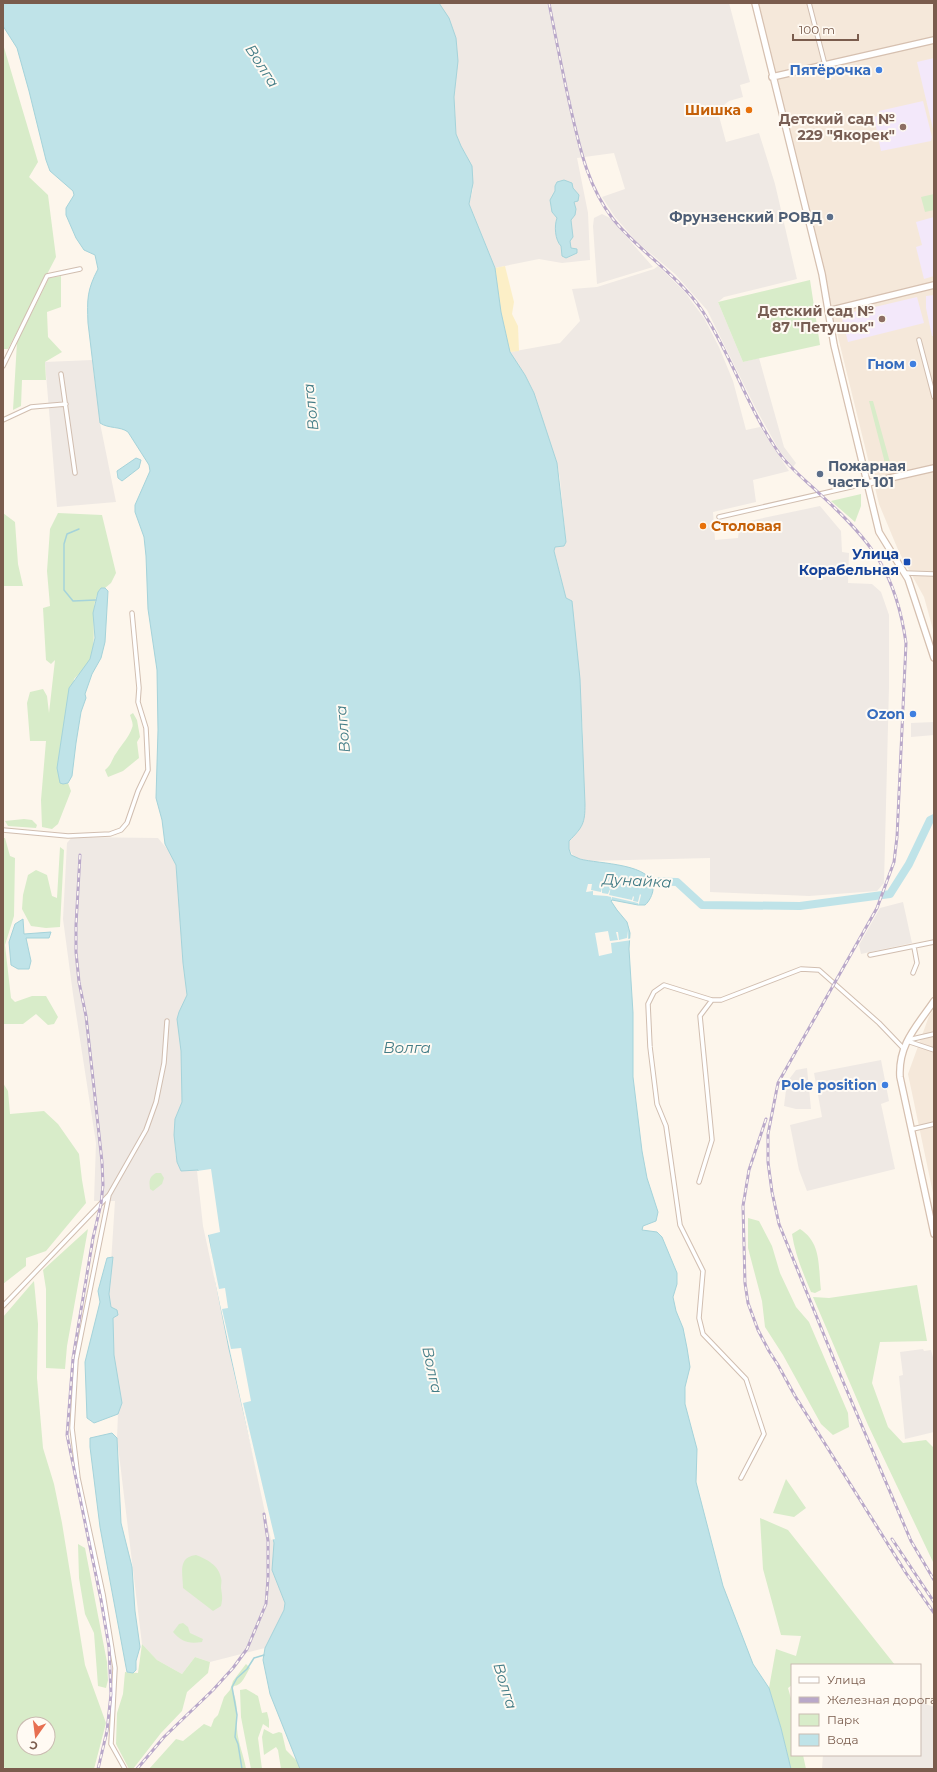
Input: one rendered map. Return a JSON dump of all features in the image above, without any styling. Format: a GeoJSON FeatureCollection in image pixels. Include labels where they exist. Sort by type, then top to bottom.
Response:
{"type":"FeatureCollection","features":[{"type":"Feature","properties":{"kind":"street"},"geometry":{"type":"LineString","coordinates":[[754,3],[822,274],[834,345],[881,538],[905,574],[914,594],[934,658]]}},
{"type":"Feature","properties":{"kind":"street"},"geometry":{"type":"LineString","coordinates":[[808,3],[825,65]]}},
{"type":"Feature","properties":{"kind":"street"},"geometry":{"type":"LineString","coordinates":[[772,77],[934,40]]}},
{"type":"Feature","properties":{"kind":"street"},"geometry":{"type":"LineString","coordinates":[[3,366],[47,276],[80,269]]}},
{"type":"Feature","properties":{"kind":"street"},"geometry":{"type":"LineString","coordinates":[[828,311],[934,285]]}},
{"type":"Feature","properties":{"kind":"street"},"geometry":{"type":"LineString","coordinates":[[919,340],[934,397]]}},
{"type":"Feature","properties":{"kind":"street"},"geometry":{"type":"LineString","coordinates":[[61,374],[75,473]]}},
{"type":"Feature","properties":{"kind":"street"},"geometry":{"type":"LineString","coordinates":[[3,420],[31,407],[66,404]]}},
{"type":"Feature","properties":{"kind":"street"},"geometry":{"type":"LineString","coordinates":[[719,517],[934,468]]}},
{"type":"Feature","properties":{"kind":"street"},"geometry":{"type":"LineString","coordinates":[[905,574],[934,574]]}},
{"type":"Feature","properties":{"kind":"street"},"geometry":{"type":"LineString","coordinates":[[3,830],[68,836],[110,834],[121,830],[127,823],[138,791],[148,770],[146,728],[138,702],[139,688],[132,612]]}},
{"type":"Feature","properties":{"kind":"street"},"geometry":{"type":"LineString","coordinates":[[870,955],[934,942]]}},
{"type":"Feature","properties":{"kind":"street"},"geometry":{"type":"LineString","coordinates":[[913,973],[917,963],[914,947]]}},
{"type":"Feature","properties":{"kind":"street"},"geometry":{"type":"LineString","coordinates":[[741,1478],[764,1434],[746,1379],[703,1334],[699,1318],[703,1271],[680,1225],[666,1126],[657,1104],[650,1047],[648,1004],[654,992],[664,986],[712,1000],[721,1000],[801,969],[819,970],[880,1023],[903,1048]]}},
{"type":"Feature","properties":{"kind":"street"},"geometry":{"type":"LineString","coordinates":[[699,1182],[712,1140],[700,1016],[712,1000]]}},
{"type":"Feature","properties":{"kind":"street"},"geometry":{"type":"LineString","coordinates":[[934,1001],[907,1040],[903,1048],[899,1065],[900,1077],[934,1234]]}},
{"type":"Feature","properties":{"kind":"street"},"geometry":{"type":"LineString","coordinates":[[3,1306],[109,1195],[146,1130],[156,1102],[164,1063],[167,1021]]}},
{"type":"Feature","properties":{"kind":"street"},"geometry":{"type":"LineString","coordinates":[[907,1040],[934,1034]]}},
{"type":"Feature","properties":{"kind":"street"},"geometry":{"type":"LineString","coordinates":[[907,1040],[934,1050]]}},
{"type":"Feature","properties":{"kind":"street"},"geometry":{"type":"LineString","coordinates":[[912,1129],[934,1124]]}},
{"type":"Feature","properties":{"kind":"street"},"geometry":{"type":"LineString","coordinates":[[109,1195],[76,1360],[72,1428],[78,1478],[103,1594],[115,1668],[111,1744],[125,1769]]}},
{"type":"Feature","properties":{"kind":"shaded area"},"geometry":{"type":"Polygon","coordinates":[[[439,3],[729,3],[750,82],[740,85],[743,97],[729,101],[724,105],[719,116],[726,142],[759,133],[775,184],[797,279],[724,297],[718,302],[743,362],[759,358],[784,447],[796,463],[793,467],[779,450],[755,407],[707,310],[675,274],[637,242],[615,217],[602,197],[625,189],[614,153],[577,158],[588,213],[590,260],[562,263],[539,259],[495,268],[469,204],[473,189],[467,156],[456,134],[454,97],[456,78],[439,3]]]}},
{"type":"Feature","properties":{"kind":"shaded area"},"geometry":{"type":"Polygon","coordinates":[[[756,3],[934,3],[934,633],[924,597],[899,552],[879,504],[756,3]]]}},
{"type":"Feature","properties":{"kind":"shaded area"},"geometry":{"type":"Polygon","coordinates":[[[934,58],[934,133],[917,62],[934,58]]]}},
{"type":"Feature","properties":{"kind":"shaded area","name":"Детский сад № 229 \"Якорек\""},"geometry":{"type":"Polygon","coordinates":[[[923,101],[932,137],[931,141],[881,151],[874,117],[880,115],[879,111],[923,101]]]}},
{"type":"Feature","properties":{"kind":"shaded area"},"geometry":{"type":"Polygon","coordinates":[[[602,214],[610,218],[653,267],[597,284],[593,226],[594,218],[602,214]]]}},
{"type":"Feature","properties":{"kind":"shaded area"},"geometry":{"type":"Polygon","coordinates":[[[934,217],[934,276],[924,279],[916,247],[922,245],[916,222],[934,217]]]}},
{"type":"Feature","properties":{"kind":"shaded area"},"geometry":{"type":"Polygon","coordinates":[[[658,266],[684,291],[704,318],[719,347],[733,381],[746,430],[760,427],[789,471],[753,480],[756,502],[713,512],[715,540],[738,538],[740,523],[820,506],[841,531],[842,552],[849,553],[848,583],[872,584],[881,592],[889,615],[889,687],[884,883],[877,891],[809,896],[710,892],[710,858],[588,861],[574,857],[569,849],[569,841],[579,831],[583,732],[572,601],[566,598],[554,551],[555,547],[564,546],[566,542],[560,479],[557,463],[534,393],[525,375],[510,352],[560,343],[580,321],[572,289],[597,287],[654,269],[658,266]]]}},
{"type":"Feature","properties":{"kind":"shaded area"},"geometry":{"type":"Polygon","coordinates":[[[934,295],[934,336],[932,336],[926,308],[926,296],[934,295]]]}},
{"type":"Feature","properties":{"kind":"shaded area","name":"Детский сад № 87 \"Петушок\""},"geometry":{"type":"Polygon","coordinates":[[[917,297],[924,323],[848,342],[841,315],[917,297]]]}},
{"type":"Feature","properties":{"kind":"shaded area"},"geometry":{"type":"Polygon","coordinates":[[[92,360],[100,423],[116,502],[57,507],[45,362],[92,360]]]}},
{"type":"Feature","properties":{"kind":"shaded area"},"geometry":{"type":"Polygon","coordinates":[[[934,722],[934,735],[911,737],[911,723],[934,722]]]}},
{"type":"Feature","properties":{"kind":"shaded area"},"geometry":{"type":"Polygon","coordinates":[[[72,837],[158,838],[168,850],[176,865],[183,963],[187,995],[177,1019],[181,1051],[182,1102],[175,1119],[175,1151],[177,1162],[198,1170],[216,1283],[229,1349],[274,1543],[274,1575],[285,1603],[284,1610],[265,1648],[210,1662],[195,1657],[182,1674],[157,1660],[142,1644],[117,1438],[118,1414],[113,1318],[118,1314],[111,1307],[109,1294],[115,1201],[94,1201],[96,1143],[63,919],[67,843],[72,837]]]}},
{"type":"Feature","properties":{"kind":"shaded area"},"geometry":{"type":"Polygon","coordinates":[[[903,902],[912,943],[861,954],[859,945],[880,908],[903,902]]]}},
{"type":"Feature","properties":{"kind":"shaded area"},"geometry":{"type":"Polygon","coordinates":[[[934,1009],[934,1198],[908,1074],[929,1016],[934,1009]]]}},
{"type":"Feature","properties":{"kind":"shaded area"},"geometry":{"type":"Polygon","coordinates":[[[881,1060],[889,1101],[881,1104],[895,1169],[807,1191],[799,1170],[790,1125],[822,1117],[814,1073],[881,1060]]]}},
{"type":"Feature","properties":{"kind":"shaded area"},"geometry":{"type":"Polygon","coordinates":[[[807,1068],[811,1109],[796,1109],[784,1106],[787,1082],[796,1070],[807,1068]]]}},
{"type":"Feature","properties":{"kind":"shaded area"},"geometry":{"type":"Polygon","coordinates":[[[923,1349],[924,1351],[931,1350],[934,1361],[934,1432],[905,1439],[899,1376],[903,1375],[900,1352],[923,1349]]]}},
{"type":"Feature","properties":{"kind":"shaded area"},"geometry":{"type":"Polygon","coordinates":[[[921,1702],[934,1707],[934,1769],[822,1769],[823,1756],[921,1756],[921,1702]]]}},
{"type":"Feature","properties":{"kind":"green space"},"geometry":{"type":"Polygon","coordinates":[[[3,44],[38,162],[29,177],[48,195],[56,257],[8,349],[3,349],[3,44]]]}},
{"type":"Feature","properties":{"kind":"green space"},"geometry":{"type":"Polygon","coordinates":[[[934,194],[934,210],[925,212],[921,197],[934,194]]]}},
{"type":"Feature","properties":{"kind":"green space"},"geometry":{"type":"Polygon","coordinates":[[[61,276],[61,307],[47,312],[48,337],[62,352],[45,362],[46,380],[22,380],[21,406],[13,410],[17,342],[49,278],[61,276]]]}},
{"type":"Feature","properties":{"kind":"green space"},"geometry":{"type":"Polygon","coordinates":[[[810,280],[820,345],[743,362],[718,302],[810,280]]]}},
{"type":"Feature","properties":{"kind":"green space"},"geometry":{"type":"Polygon","coordinates":[[[869,401],[873,401],[891,466],[887,471],[869,401]]]}},
{"type":"Feature","properties":{"kind":"green space"},"geometry":{"type":"Polygon","coordinates":[[[861,494],[861,506],[855,522],[831,501],[861,494]]]}},
{"type":"Feature","properties":{"kind":"green space"},"geometry":{"type":"Polygon","coordinates":[[[3,513],[15,522],[18,564],[23,586],[3,586],[3,513]]]}},
{"type":"Feature","properties":{"kind":"green space"},"geometry":{"type":"Polygon","coordinates":[[[58,513],[102,515],[116,573],[111,583],[105,588],[101,588],[97,595],[94,613],[94,642],[90,659],[83,670],[74,679],[63,784],[68,783],[71,791],[58,824],[52,829],[42,827],[41,800],[46,741],[30,741],[27,703],[30,692],[43,689],[47,696],[49,713],[55,660],[51,664],[46,660],[43,608],[50,606],[47,571],[50,529],[58,513]]]}},
{"type":"Feature","properties":{"kind":"green space"},"geometry":{"type":"Polygon","coordinates":[[[133,713],[137,720],[140,737],[137,742],[139,758],[123,771],[108,777],[105,770],[131,731],[133,725],[130,715],[133,713]]]}},
{"type":"Feature","properties":{"kind":"green space"},"geometry":{"type":"Polygon","coordinates":[[[24,819],[32,820],[37,825],[36,828],[8,826],[5,821],[24,819]]]}},
{"type":"Feature","properties":{"kind":"green space"},"geometry":{"type":"Polygon","coordinates":[[[3,838],[5,838],[10,856],[15,858],[14,916],[5,945],[11,998],[15,1002],[32,996],[46,996],[58,1017],[54,1024],[48,1025],[36,1014],[23,1024],[3,1024],[3,838]]]}},
{"type":"Feature","properties":{"kind":"green space"},"geometry":{"type":"Polygon","coordinates":[[[60,847],[64,850],[60,927],[46,928],[31,926],[22,909],[23,895],[28,875],[36,870],[47,875],[52,896],[57,898],[60,847]]]}},
{"type":"Feature","properties":{"kind":"green space"},"geometry":{"type":"Polygon","coordinates":[[[3,1083],[8,1091],[10,1114],[44,1111],[58,1124],[79,1154],[86,1203],[46,1251],[26,1258],[26,1266],[3,1284],[3,1083]]]}},
{"type":"Feature","properties":{"kind":"green space"},"geometry":{"type":"Polygon","coordinates":[[[156,1173],[161,1173],[164,1178],[162,1184],[153,1191],[150,1189],[150,1181],[152,1176],[156,1173]]]}},
{"type":"Feature","properties":{"kind":"green space"},"geometry":{"type":"Polygon","coordinates":[[[748,1218],[759,1221],[772,1246],[780,1273],[796,1307],[809,1322],[848,1413],[849,1427],[833,1435],[821,1424],[783,1355],[765,1327],[762,1301],[748,1248],[748,1218]]]}},
{"type":"Feature","properties":{"kind":"green space"},"geometry":{"type":"Polygon","coordinates":[[[88,1229],[67,1346],[65,1369],[46,1368],[46,1289],[43,1270],[88,1229]]]}},
{"type":"Feature","properties":{"kind":"green space"},"geometry":{"type":"Polygon","coordinates":[[[800,1229],[812,1241],[818,1256],[821,1290],[815,1293],[811,1292],[793,1241],[792,1234],[800,1229]]]}},
{"type":"Feature","properties":{"kind":"green space"},"geometry":{"type":"Polygon","coordinates":[[[34,1281],[38,1324],[37,1378],[43,1448],[54,1484],[62,1523],[85,1665],[106,1723],[94,1769],[6,1769],[3,1766],[3,1317],[34,1281]]]}},
{"type":"Feature","properties":{"kind":"green space"},"geometry":{"type":"Polygon","coordinates":[[[917,1285],[927,1341],[880,1342],[872,1383],[888,1427],[903,1443],[926,1440],[934,1448],[933,1562],[868,1425],[813,1297],[829,1298],[917,1285]]]}},
{"type":"Feature","properties":{"kind":"green space"},"geometry":{"type":"Polygon","coordinates":[[[786,1479],[806,1508],[794,1517],[773,1513],[786,1479]]]}},
{"type":"Feature","properties":{"kind":"green space"},"geometry":{"type":"Polygon","coordinates":[[[760,1518],[788,1530],[894,1664],[791,1664],[791,1686],[788,1688],[791,1698],[791,1756],[803,1756],[806,1769],[791,1769],[769,1688],[776,1649],[796,1656],[801,1636],[781,1635],[763,1569],[760,1518]]]}},
{"type":"Feature","properties":{"kind":"green space"},"geometry":{"type":"Polygon","coordinates":[[[78,1544],[85,1548],[107,1662],[108,1680],[106,1688],[98,1686],[94,1633],[85,1614],[79,1578],[78,1544]]]}},
{"type":"Feature","properties":{"kind":"green space"},"geometry":{"type":"Polygon","coordinates":[[[196,1555],[212,1563],[220,1573],[222,1603],[221,1606],[213,1611],[183,1588],[182,1567],[186,1559],[190,1556],[196,1555]]]}},
{"type":"Feature","properties":{"kind":"green space"},"geometry":{"type":"Polygon","coordinates":[[[183,1623],[188,1627],[190,1633],[203,1639],[202,1642],[186,1642],[173,1632],[179,1624],[183,1623]]]}},
{"type":"Feature","properties":{"kind":"green space"},"geometry":{"type":"Polygon","coordinates":[[[142,1644],[157,1660],[182,1674],[195,1657],[210,1662],[208,1673],[187,1692],[182,1711],[161,1733],[133,1769],[129,1769],[116,1744],[117,1713],[123,1694],[125,1672],[138,1673],[142,1644]]]}},
{"type":"Feature","properties":{"kind":"green space"},"geometry":{"type":"Polygon","coordinates":[[[246,1664],[250,1668],[242,1682],[234,1686],[232,1690],[236,1705],[238,1734],[246,1769],[149,1769],[176,1739],[183,1741],[204,1724],[211,1727],[214,1719],[218,1715],[224,1697],[230,1690],[233,1681],[246,1664]]]}},
{"type":"Feature","properties":{"kind":"green space"},"geometry":{"type":"Polygon","coordinates":[[[246,1689],[258,1696],[262,1713],[267,1712],[269,1720],[269,1728],[263,1724],[258,1738],[262,1769],[251,1769],[241,1717],[240,1690],[246,1689]]]}},
{"type":"Feature","properties":{"kind":"green space"},"geometry":{"type":"Polygon","coordinates":[[[264,1729],[273,1734],[279,1732],[282,1733],[286,1750],[298,1762],[300,1769],[281,1769],[278,1750],[276,1747],[264,1755],[262,1737],[264,1729]]]}},
{"type":"Feature","properties":{"kind":"sand"},"geometry":{"type":"Polygon","coordinates":[[[505,266],[514,302],[512,314],[518,326],[519,351],[510,352],[501,312],[495,268],[505,266]]]}},
{"type":"Feature","properties":{"kind":"water","name":"Волга"},"geometry":{"type":"Polygon","coordinates":[[[3,3],[439,3],[449,18],[456,38],[458,61],[454,97],[456,134],[472,166],[473,183],[469,204],[495,268],[501,312],[510,352],[525,375],[534,393],[557,463],[566,542],[564,546],[555,547],[554,551],[566,598],[572,601],[580,679],[585,804],[584,820],[580,828],[569,841],[569,849],[571,855],[580,859],[636,869],[645,874],[651,880],[653,889],[648,902],[645,905],[611,901],[627,922],[630,933],[629,949],[633,1013],[633,1077],[642,1151],[647,1178],[658,1212],[656,1221],[643,1226],[642,1230],[657,1232],[662,1237],[677,1273],[677,1284],[673,1297],[676,1311],[683,1328],[690,1367],[685,1387],[685,1404],[697,1449],[696,1482],[723,1586],[753,1664],[769,1688],[791,1769],[300,1769],[270,1694],[263,1660],[265,1648],[284,1610],[285,1603],[272,1570],[274,1543],[229,1349],[216,1283],[198,1170],[181,1171],[177,1162],[174,1135],[175,1119],[182,1102],[181,1051],[177,1019],[187,995],[183,963],[176,865],[165,844],[162,820],[156,798],[158,730],[157,670],[148,609],[144,537],[135,512],[135,505],[150,471],[149,465],[128,432],[100,423],[88,323],[88,301],[90,289],[98,269],[95,255],[84,250],[76,238],[66,215],[66,208],[74,195],[73,191],[50,171],[17,48],[3,26],[3,3]]]}},
{"type":"Feature","properties":{"kind":"water"},"geometry":{"type":"Polygon","coordinates":[[[564,180],[572,183],[573,188],[579,195],[578,201],[574,202],[576,209],[575,215],[571,220],[573,237],[570,241],[571,248],[577,249],[577,253],[566,258],[562,256],[561,246],[556,237],[555,229],[557,218],[552,212],[550,200],[555,191],[557,182],[564,180]]]}},
{"type":"Feature","properties":{"kind":"water"},"geometry":{"type":"Polygon","coordinates":[[[136,458],[141,460],[139,468],[122,481],[118,478],[117,471],[136,458]]]}},
{"type":"Feature","properties":{"kind":"water"},"geometry":{"type":"Polygon","coordinates":[[[101,588],[105,588],[108,591],[105,642],[101,658],[92,674],[85,694],[86,698],[81,712],[72,776],[68,783],[63,784],[60,783],[57,768],[69,688],[90,659],[95,638],[93,613],[98,592],[101,588]]]}},
{"type":"Feature","properties":{"kind":"water"},"geometry":{"type":"Polygon","coordinates":[[[23,919],[24,934],[51,932],[49,938],[26,938],[31,961],[29,969],[18,969],[11,965],[9,942],[15,924],[23,919]]]}},
{"type":"Feature","properties":{"kind":"water"},"geometry":{"type":"Polygon","coordinates":[[[113,1257],[109,1294],[111,1307],[117,1310],[118,1315],[113,1318],[114,1355],[122,1403],[118,1414],[94,1423],[87,1418],[85,1362],[100,1302],[98,1291],[107,1258],[113,1257]]]}},
{"type":"Feature","properties":{"kind":"water"},"geometry":{"type":"Polygon","coordinates":[[[112,1433],[117,1438],[121,1523],[132,1567],[135,1611],[140,1647],[136,1661],[136,1670],[133,1673],[127,1672],[126,1667],[100,1527],[90,1447],[90,1438],[112,1433]]]}},
{"type":"Feature","properties":{"kind":"pier"},"geometry":{"type":"Polygon","coordinates":[[[588,884],[592,884],[591,890],[601,892],[602,887],[602,893],[608,894],[611,887],[609,895],[632,900],[633,896],[633,901],[638,902],[640,894],[639,903],[638,905],[638,903],[612,897],[612,900],[611,897],[593,895],[593,891],[586,892],[588,884]]]}},
{"type":"Feature","properties":{"kind":"pier"},"geometry":{"type":"Polygon","coordinates":[[[608,931],[610,941],[618,940],[616,932],[618,932],[619,940],[627,938],[627,931],[628,939],[632,938],[632,940],[611,943],[612,953],[599,956],[595,933],[608,931]]]}},
{"type":"Feature","properties":{"kind":"pier"},"geometry":{"type":"Polygon","coordinates":[[[211,1169],[220,1232],[208,1235],[219,1289],[225,1288],[228,1308],[222,1309],[231,1349],[241,1348],[251,1401],[243,1403],[275,1539],[271,1540],[203,1226],[197,1171],[211,1169]]]}},
{"type":"Feature","properties":{"kind":"waterway"},"geometry":{"type":"LineString","coordinates":[[79,529],[67,534],[64,544],[64,590],[73,601],[96,600]]}},
{"type":"Feature","properties":{"kind":"waterway","name":"Дунайка"},"geometry":{"type":"LineString","coordinates":[[644,881],[677,882],[702,905],[800,906],[890,894],[909,864],[930,820],[934,818]]}},
{"type":"Feature","properties":{"kind":"waterway"},"geometry":{"type":"LineString","coordinates":[[242,1769],[238,1744],[235,1737],[237,1715],[232,1687],[237,1678],[247,1669],[254,1658],[264,1655]]}},
{"type":"Feature","properties":{"kind":"railway"},"geometry":{"type":"LineString","coordinates":[[549,3],[578,139],[591,181],[604,207],[624,232],[688,292],[699,305],[726,353],[759,421],[779,453],[789,465],[840,513],[868,545],[888,578],[896,597],[902,619],[906,643],[897,837],[894,862],[877,908],[778,1083],[768,1134],[768,1162],[772,1192],[779,1224],[839,1372],[911,1541],[934,1580]]}},
{"type":"Feature","properties":{"kind":"railway"},"geometry":{"type":"LineString","coordinates":[[80,855],[76,952],[79,982],[86,1016],[102,1162],[103,1185],[101,1204],[93,1238],[73,1358],[67,1435],[101,1600],[109,1647],[111,1694],[107,1731],[98,1769]]}},
{"type":"Feature","properties":{"kind":"railway"},"geometry":{"type":"LineString","coordinates":[[766,1119],[749,1170],[743,1206],[745,1283],[748,1303],[758,1330],[795,1396],[906,1573],[934,1613]]}},
{"type":"Feature","properties":{"kind":"railway"},"geometry":{"type":"LineString","coordinates":[[137,1769],[164,1737],[213,1690],[233,1668],[247,1649],[266,1604],[268,1541],[264,1514]]}},
{"type":"Feature","properties":{"kind":"railway"},"geometry":{"type":"LineString","coordinates":[[892,1539],[934,1602]]}},
{"type":"Feature","properties":{"kind":"place","name":"Пятёрочка"},"geometry":{"type":"Point","coordinates":[879,70]}},
{"type":"Feature","properties":{"kind":"place","name":"Шишка"},"geometry":{"type":"Point","coordinates":[749,110]}},
{"type":"Feature","properties":{"kind":"place","name":"Детский сад № 229 \"Якорек\""},"geometry":{"type":"Point","coordinates":[903,127]}},
{"type":"Feature","properties":{"kind":"place","name":"Фрунзенский РОВД"},"geometry":{"type":"Point","coordinates":[830,217]}},
{"type":"Feature","properties":{"kind":"place","name":"Детский сад № 87 \"Петушок\""},"geometry":{"type":"Point","coordinates":[882,319]}},
{"type":"Feature","properties":{"kind":"place","name":"Гном"},"geometry":{"type":"Point","coordinates":[913,364]}},
{"type":"Feature","properties":{"kind":"place","name":"Пожарная часть 101"},"geometry":{"type":"Point","coordinates":[820,474]}},
{"type":"Feature","properties":{"kind":"place","name":"Столовая"},"geometry":{"type":"Point","coordinates":[703,526]}},
{"type":"Feature","properties":{"kind":"place","name":"Улица Корабельная"},"geometry":{"type":"Point","coordinates":[907,562]}},
{"type":"Feature","properties":{"kind":"place","name":"Ozon"},"geometry":{"type":"Point","coordinates":[913,714]}},
{"type":"Feature","properties":{"kind":"place","name":"Pole position"},"geometry":{"type":"Point","coordinates":[885,1085]}}]}
